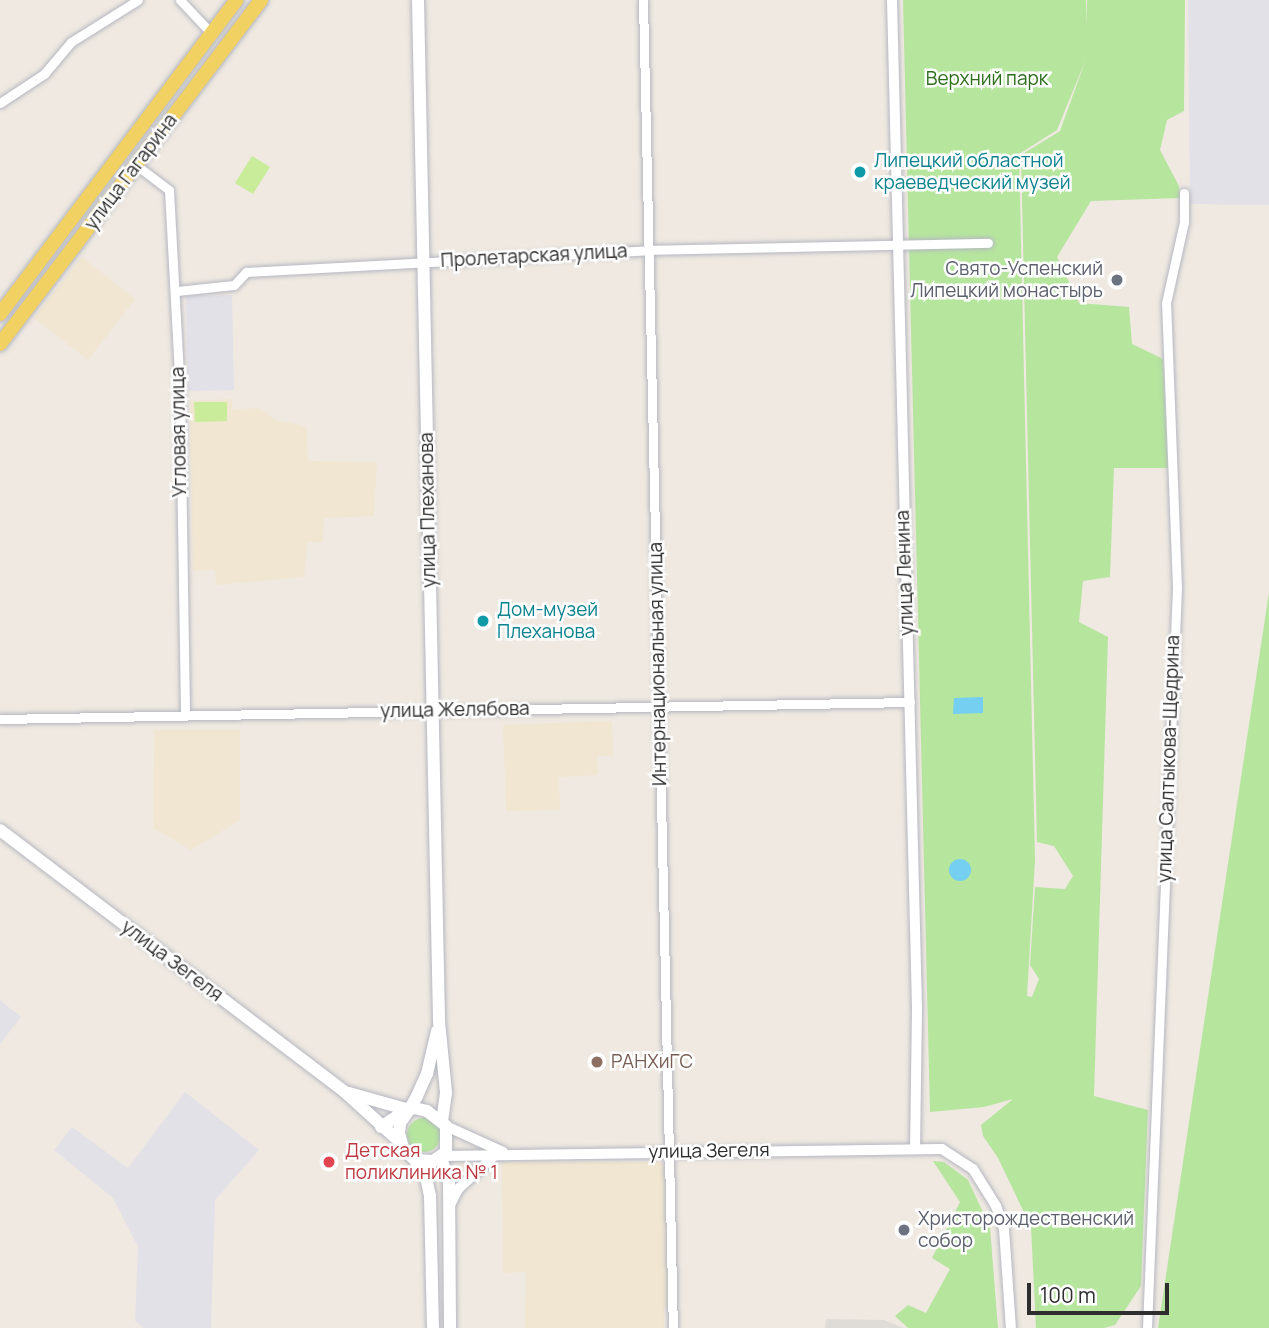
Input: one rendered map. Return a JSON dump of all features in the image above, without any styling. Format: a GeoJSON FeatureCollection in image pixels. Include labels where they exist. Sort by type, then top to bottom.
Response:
{"type":"FeatureCollection","features":[{"type":"Feature","properties":{"kind":"main road","name":"улица Гагарина"},"geometry":{"type":"LineString","coordinates":[[0,314],[237,0]]}},
{"type":"Feature","properties":{"kind":"main road","name":"улица Гагарина"},"geometry":{"type":"LineString","coordinates":[[0,344],[261,0]]}},
{"type":"Feature","properties":{"kind":"main road","name":"улица Плеханова"},"geometry":{"type":"LineString","coordinates":[[418,0],[439,1021],[446,1093],[444,1124]]}},
{"type":"Feature","properties":{"kind":"main road"},"geometry":{"type":"LineString","coordinates":[[212,34],[221,53]]}},
{"type":"Feature","properties":{"kind":"main road","name":"улица Зегеля"},"geometry":{"type":"LineString","coordinates":[[0,830],[345,1092],[401,1143]]}},
{"type":"Feature","properties":{"kind":"main road","name":"улица Плеханова"},"geometry":{"type":"LineString","coordinates":[[409,1110],[427,1074],[439,1021]]}},
{"type":"Feature","properties":{"kind":"main road","name":"улица Зегеля"},"geometry":{"type":"LineString","coordinates":[[345,1092],[409,1110]]}},
{"type":"Feature","properties":{"kind":"main road"},"geometry":{"type":"LineString","coordinates":[[381,1127],[409,1110],[422,1109],[444,1124],[442,1157],[450,1205],[450,1328]]}},
{"type":"Feature","properties":{"kind":"main road"},"geometry":{"type":"LineString","coordinates":[[409,1110],[399,1128],[401,1143],[426,1177],[430,1196],[433,1328]]}},
{"type":"Feature","properties":{"kind":"main road"},"geometry":{"type":"LineString","coordinates":[[415,1160],[442,1157]]}},
{"type":"Feature","properties":{"kind":"street"},"geometry":{"type":"LineString","coordinates":[[0,103],[44,74],[71,42],[138,0]]}},
{"type":"Feature","properties":{"kind":"street"},"geometry":{"type":"LineString","coordinates":[[180,0],[212,34]]}},
{"type":"Feature","properties":{"kind":"street","name":"Интернациональная улица"},"geometry":{"type":"LineString","coordinates":[[643,0],[673,1328]]}},
{"type":"Feature","properties":{"kind":"street","name":"улица Ленина"},"geometry":{"type":"LineString","coordinates":[[891,0],[919,1121],[915,1147]]}},
{"type":"Feature","properties":{"kind":"street","name":"Угловая улица"},"geometry":{"type":"LineString","coordinates":[[136,165],[169,190],[177,291],[185,715]]}},
{"type":"Feature","properties":{"kind":"street","name":"улица Салтыкова-Щедрина"},"geometry":{"type":"LineString","coordinates":[[1147,1328],[1177,587],[1166,303],[1184,222],[1184,193]]}},
{"type":"Feature","properties":{"kind":"street","name":"Пролетарская улица"},"geometry":{"type":"LineString","coordinates":[[177,291],[234,285],[246,272],[648,250],[988,243]]}},
{"type":"Feature","properties":{"kind":"street","name":"улица Желябова"},"geometry":{"type":"LineString","coordinates":[[0,719],[909,702]]}},
{"type":"Feature","properties":{"kind":"street","name":"улица Зегеля"},"geometry":{"type":"LineString","coordinates":[[444,1124],[498,1154]]}},
{"type":"Feature","properties":{"kind":"street","name":"улица Зегеля"},"geometry":{"type":"LineString","coordinates":[[442,1157],[915,1147],[942,1149],[961,1158],[973,1168],[996,1206],[1004,1229],[1011,1328]]}},
{"type":"Feature","properties":{"kind":"street"},"geometry":{"type":"LineString","coordinates":[[450,1205],[458,1189],[498,1154]]}},
{"type":"Feature","properties":{"kind":"shaded area"},"geometry":{"type":"Polygon","coordinates":[[[1188,0],[1269,0],[1269,205],[1190,204],[1188,0]]]}},
{"type":"Feature","properties":{"kind":"shaded area"},"geometry":{"type":"Polygon","coordinates":[[[82,257],[135,299],[88,360],[34,318],[82,257]]]}},
{"type":"Feature","properties":{"kind":"shaded area"},"geometry":{"type":"Polygon","coordinates":[[[232,295],[234,390],[188,391],[186,296],[232,295]]]}},
{"type":"Feature","properties":{"kind":"shaded area"},"geometry":{"type":"Polygon","coordinates":[[[232,399],[232,409],[260,408],[275,420],[306,426],[308,461],[377,462],[374,516],[324,518],[323,542],[307,542],[304,577],[216,585],[215,570],[193,571],[190,401],[232,399]]]}},
{"type":"Feature","properties":{"kind":"shaded area"},"geometry":{"type":"Polygon","coordinates":[[[612,721],[613,756],[597,756],[598,775],[559,777],[560,810],[506,811],[503,725],[612,721]]]}},
{"type":"Feature","properties":{"kind":"shaded area"},"geometry":{"type":"Polygon","coordinates":[[[154,730],[240,730],[240,820],[191,850],[153,828],[154,730]]]}},
{"type":"Feature","properties":{"kind":"shaded area"},"geometry":{"type":"Polygon","coordinates":[[[0,1000],[21,1017],[0,1044],[0,1000]]]}},
{"type":"Feature","properties":{"kind":"shaded area"},"geometry":{"type":"Polygon","coordinates":[[[185,1092],[259,1150],[215,1200],[211,1328],[144,1328],[135,1321],[138,1247],[113,1198],[54,1150],[72,1127],[128,1168],[185,1092]]]}},
{"type":"Feature","properties":{"kind":"shaded area"},"geometry":{"type":"Polygon","coordinates":[[[502,1162],[660,1162],[668,1169],[671,1307],[664,1307],[664,1328],[525,1328],[526,1272],[503,1273],[502,1162]]]}},
{"type":"Feature","properties":{"kind":"shaded area"},"geometry":{"type":"Polygon","coordinates":[[[826,1319],[884,1320],[904,1328],[825,1328],[826,1319]]]}},
{"type":"Feature","properties":{"kind":"green space","name":"Верхний парк"},"geometry":{"type":"Polygon","coordinates":[[[903,0],[1086,0],[1086,26],[1087,0],[1185,0],[1184,111],[1167,120],[1160,150],[1179,186],[1180,198],[1091,201],[1057,257],[1079,303],[1129,307],[1132,344],[1163,359],[1168,468],[1114,468],[1110,577],[1083,581],[1079,622],[1108,637],[1094,1096],[1148,1110],[1141,1286],[1115,1325],[1104,1328],[1036,1328],[1031,1227],[998,1158],[983,1136],[981,1125],[1013,1099],[984,1107],[930,1112],[903,0]],[[1086,59],[1057,130],[1019,154],[1035,860],[1027,996],[1032,997],[1039,979],[1030,965],[1035,887],[1065,889],[1073,876],[1054,846],[1037,842],[1021,155],[1060,131],[1086,59]]]}},
{"type":"Feature","properties":{"kind":"green space"},"geometry":{"type":"Polygon","coordinates":[[[252,156],[270,167],[253,194],[235,183],[252,156]]]}},
{"type":"Feature","properties":{"kind":"green space"},"geometry":{"type":"Polygon","coordinates":[[[194,402],[227,402],[227,421],[195,422],[194,402]]]}},
{"type":"Feature","properties":{"kind":"green space"},"geometry":{"type":"Polygon","coordinates":[[[1269,592],[1269,1328],[1158,1328],[1269,592]]]}},
{"type":"Feature","properties":{"kind":"green space"},"geometry":{"type":"Polygon","coordinates":[[[424,1118],[436,1123],[441,1135],[436,1147],[424,1152],[412,1147],[407,1135],[412,1123],[424,1118]]]}},
{"type":"Feature","properties":{"kind":"green space"},"geometry":{"type":"Polygon","coordinates":[[[933,1161],[944,1162],[968,1180],[990,1227],[998,1328],[908,1328],[895,1316],[908,1305],[926,1313],[950,1269],[932,1258],[960,1202],[933,1161]]]}},
{"type":"Feature","properties":{"kind":"water"},"geometry":{"type":"Polygon","coordinates":[[[983,697],[983,713],[953,714],[954,698],[983,697]]]}},
{"type":"Feature","properties":{"kind":"water"},"geometry":{"type":"Polygon","coordinates":[[[960,859],[968,862],[971,870],[968,878],[960,881],[952,878],[949,870],[952,862],[960,859]]]}},
{"type":"Feature","properties":{"kind":"place","name":"Липецкий областной краеведческий музей"},"geometry":{"type":"Point","coordinates":[860,172]}},
{"type":"Feature","properties":{"kind":"place","name":"Свято-Успенский Липецкий монастырь"},"geometry":{"type":"Point","coordinates":[1117,280]}},
{"type":"Feature","properties":{"kind":"place","name":"Дом-музей Плеханова"},"geometry":{"type":"Point","coordinates":[483,621]}},
{"type":"Feature","properties":{"kind":"place","name":"РАНХиГС"},"geometry":{"type":"Point","coordinates":[597,1062]}},
{"type":"Feature","properties":{"kind":"place","name":"Детская поликлиника № 1"},"geometry":{"type":"Point","coordinates":[329,1162]}},
{"type":"Feature","properties":{"kind":"place","name":"Христорождественский собор"},"geometry":{"type":"Point","coordinates":[904,1230]}}]}
